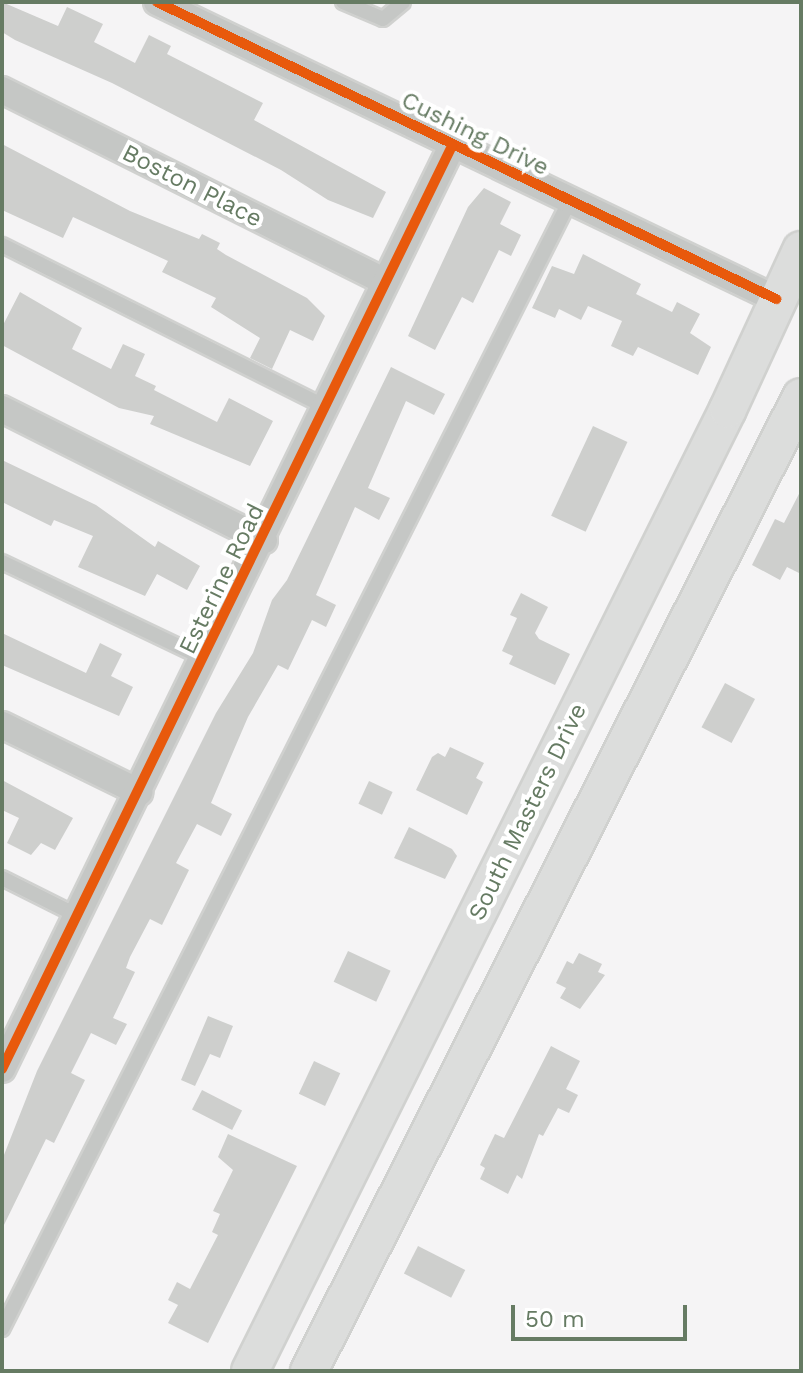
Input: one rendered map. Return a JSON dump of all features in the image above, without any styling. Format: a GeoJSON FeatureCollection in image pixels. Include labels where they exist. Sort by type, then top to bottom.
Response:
{"type":"FeatureCollection","features":[{"type":"Feature","properties":{"kind":"main road","name":"South Masters Drive"},"geometry":{"type":"LineString","coordinates":[[250,1371],[728,409],[793,306],[801,250]]}},
{"type":"Feature","properties":{"kind":"main road"},"geometry":{"type":"LineString","coordinates":[[309,1371],[801,397]]}},
{"type":"Feature","properties":{"kind":"street","name":"Cushing Drive"},"geometry":{"type":"LineString","coordinates":[[157,2],[569,202],[793,306]]}},
{"type":"Feature","properties":{"kind":"street","name":"Boston Place"},"geometry":{"type":"LineString","coordinates":[[2,90],[383,281]]}},
{"type":"Feature","properties":{"kind":"street","name":"Esterine Road"},"geometry":{"type":"LineString","coordinates":[[6,1054],[78,916],[264,540],[383,281],[452,146]]}},
{"type":"Feature","properties":{"kind":"street"},"geometry":{"type":"LineString","coordinates":[[2,409],[264,540]]}},
{"type":"Feature","properties":{"kind":"street"},"geometry":{"type":"LineString","coordinates":[[2,725],[139,792]]}},
{"type":"Feature","properties":{"kind":"lane"},"geometry":{"type":"LineString","coordinates":[[343,2],[383,19],[403,2]]}},
{"type":"Feature","properties":{"kind":"lane"},"geometry":{"type":"LineString","coordinates":[[2,1329],[569,202]]}},
{"type":"Feature","properties":{"kind":"lane"},"geometry":{"type":"LineString","coordinates":[[2,245],[325,407]]}},
{"type":"Feature","properties":{"kind":"lane"},"geometry":{"type":"LineString","coordinates":[[2,562],[205,659]]}},
{"type":"Feature","properties":{"kind":"lane"},"geometry":{"type":"LineString","coordinates":[[2,878],[78,916]]}},
{"type":"Feature","properties":{"kind":"building"},"geometry":{"type":"Polygon","coordinates":[[[2,2],[58,26],[67,7],[103,24],[94,42],[135,63],[149,35],[171,46],[167,54],[263,103],[254,120],[386,192],[373,218],[328,200],[281,170],[112,83],[15,40],[2,32],[2,2]]]}},
{"type":"Feature","properties":{"kind":"building"},"geometry":{"type":"Polygon","coordinates":[[[2,144],[130,211],[199,239],[202,234],[220,243],[217,249],[226,255],[307,298],[325,316],[313,341],[290,330],[272,369],[250,358],[260,338],[211,307],[216,298],[162,272],[168,261],[73,217],[63,238],[2,210],[2,144]]]}},
{"type":"Feature","properties":{"kind":"building"},"geometry":{"type":"Polygon","coordinates":[[[484,188],[511,202],[500,224],[521,235],[511,256],[499,250],[473,303],[462,297],[435,350],[408,336],[468,207],[484,188]]]}},
{"type":"Feature","properties":{"kind":"building"},"geometry":{"type":"Polygon","coordinates":[[[583,254],[641,284],[636,294],[672,312],[677,302],[700,314],[690,333],[711,347],[698,375],[638,347],[633,356],[611,346],[622,321],[588,306],[581,320],[559,309],[555,318],[532,308],[552,266],[574,274],[583,254]]]}},
{"type":"Feature","properties":{"kind":"building"},"geometry":{"type":"Polygon","coordinates":[[[20,292],[82,328],[72,349],[111,369],[123,344],[145,354],[135,376],[156,386],[154,390],[217,422],[229,398],[273,421],[250,466],[150,424],[154,416],[119,408],[2,345],[2,327],[20,292]]]}},
{"type":"Feature","properties":{"kind":"building"},"geometry":{"type":"Polygon","coordinates":[[[391,367],[445,394],[434,415],[406,401],[368,488],[390,498],[379,520],[355,507],[316,595],[336,605],[326,627],[312,620],[288,670],[278,665],[248,717],[211,803],[232,814],[221,836],[197,824],[176,863],[189,870],[162,925],[150,919],[126,968],[135,972],[113,1018],[127,1024],[116,1045],[91,1033],[71,1073],[85,1080],[54,1143],[46,1139],[2,1229],[2,1160],[37,1071],[216,713],[253,653],[272,600],[287,580],[391,367]]]}},
{"type":"Feature","properties":{"kind":"building"},"geometry":{"type":"Polygon","coordinates":[[[593,426],[627,442],[586,532],[551,516],[593,426]]]}},
{"type":"Feature","properties":{"kind":"building"},"geometry":{"type":"Polygon","coordinates":[[[2,460],[96,505],[155,547],[158,541],[200,566],[187,590],[157,574],[145,596],[78,567],[93,536],[54,520],[51,526],[2,502],[2,460]]]}},
{"type":"Feature","properties":{"kind":"building"},"geometry":{"type":"Polygon","coordinates":[[[801,490],[801,574],[787,567],[780,580],[752,565],[775,519],[784,523],[801,490]]]}},
{"type":"Feature","properties":{"kind":"building"},"geometry":{"type":"Polygon","coordinates":[[[521,593],[548,607],[535,633],[539,639],[570,654],[555,685],[509,664],[513,656],[502,651],[517,618],[510,615],[521,593]]]}},
{"type":"Feature","properties":{"kind":"building"},"geometry":{"type":"Polygon","coordinates":[[[2,633],[86,673],[100,643],[122,654],[111,676],[133,687],[119,716],[2,665],[2,633]]]}},
{"type":"Feature","properties":{"kind":"building"},"geometry":{"type":"Polygon","coordinates":[[[725,683],[755,699],[732,743],[702,727],[725,683]]]}},
{"type":"Feature","properties":{"kind":"building"},"geometry":{"type":"Polygon","coordinates":[[[450,747],[484,763],[476,778],[483,782],[467,815],[416,790],[432,757],[438,753],[445,757],[450,747]]]}},
{"type":"Feature","properties":{"kind":"building"},"geometry":{"type":"Polygon","coordinates":[[[2,780],[73,818],[55,850],[41,843],[31,855],[7,843],[19,818],[2,810],[2,780]]]}},
{"type":"Feature","properties":{"kind":"building"},"geometry":{"type":"Polygon","coordinates":[[[369,781],[393,792],[382,815],[358,804],[369,781]]]}},
{"type":"Feature","properties":{"kind":"building"},"geometry":{"type":"Polygon","coordinates":[[[409,827],[452,849],[457,856],[445,879],[394,858],[409,827]]]}},
{"type":"Feature","properties":{"kind":"building"},"geometry":{"type":"Polygon","coordinates":[[[348,951],[391,971],[376,1002],[334,982],[348,951]]]}},
{"type":"Feature","properties":{"kind":"building"},"geometry":{"type":"Polygon","coordinates":[[[579,953],[602,964],[598,972],[605,975],[580,1009],[560,998],[566,988],[556,983],[567,961],[573,964],[579,953]]]}},
{"type":"Feature","properties":{"kind":"building"},"geometry":{"type":"Polygon","coordinates":[[[208,1016],[233,1026],[220,1058],[210,1054],[195,1086],[181,1080],[208,1016]]]}},
{"type":"Feature","properties":{"kind":"building"},"geometry":{"type":"Polygon","coordinates":[[[551,1046],[580,1061],[566,1089],[578,1095],[569,1113],[558,1108],[543,1136],[539,1134],[522,1179],[517,1175],[508,1194],[480,1179],[485,1168],[480,1165],[495,1134],[504,1138],[551,1046]]]}},
{"type":"Feature","properties":{"kind":"building"},"geometry":{"type":"Polygon","coordinates":[[[314,1061],[340,1073],[325,1106],[299,1094],[314,1061]]]}},
{"type":"Feature","properties":{"kind":"building"},"geometry":{"type":"Polygon","coordinates":[[[202,1090],[242,1110],[232,1130],[192,1110],[202,1090]]]}},
{"type":"Feature","properties":{"kind":"building"},"geometry":{"type":"Polygon","coordinates":[[[228,1134],[297,1166],[208,1343],[168,1323],[178,1305],[168,1300],[177,1282],[190,1289],[218,1235],[212,1232],[220,1214],[213,1211],[233,1170],[218,1157],[228,1134]]]}},
{"type":"Feature","properties":{"kind":"building"},"geometry":{"type":"Polygon","coordinates":[[[418,1246],[465,1270],[451,1298],[404,1274],[418,1246]]]}},
{"type":"Feature","properties":{"kind":"cycle path"},"geometry":{"type":"LineString","coordinates":[[157,2],[776,299]]}},
{"type":"Feature","properties":{"kind":"cycle path"},"geometry":{"type":"LineString","coordinates":[[2,1069],[452,146]]}}]}
